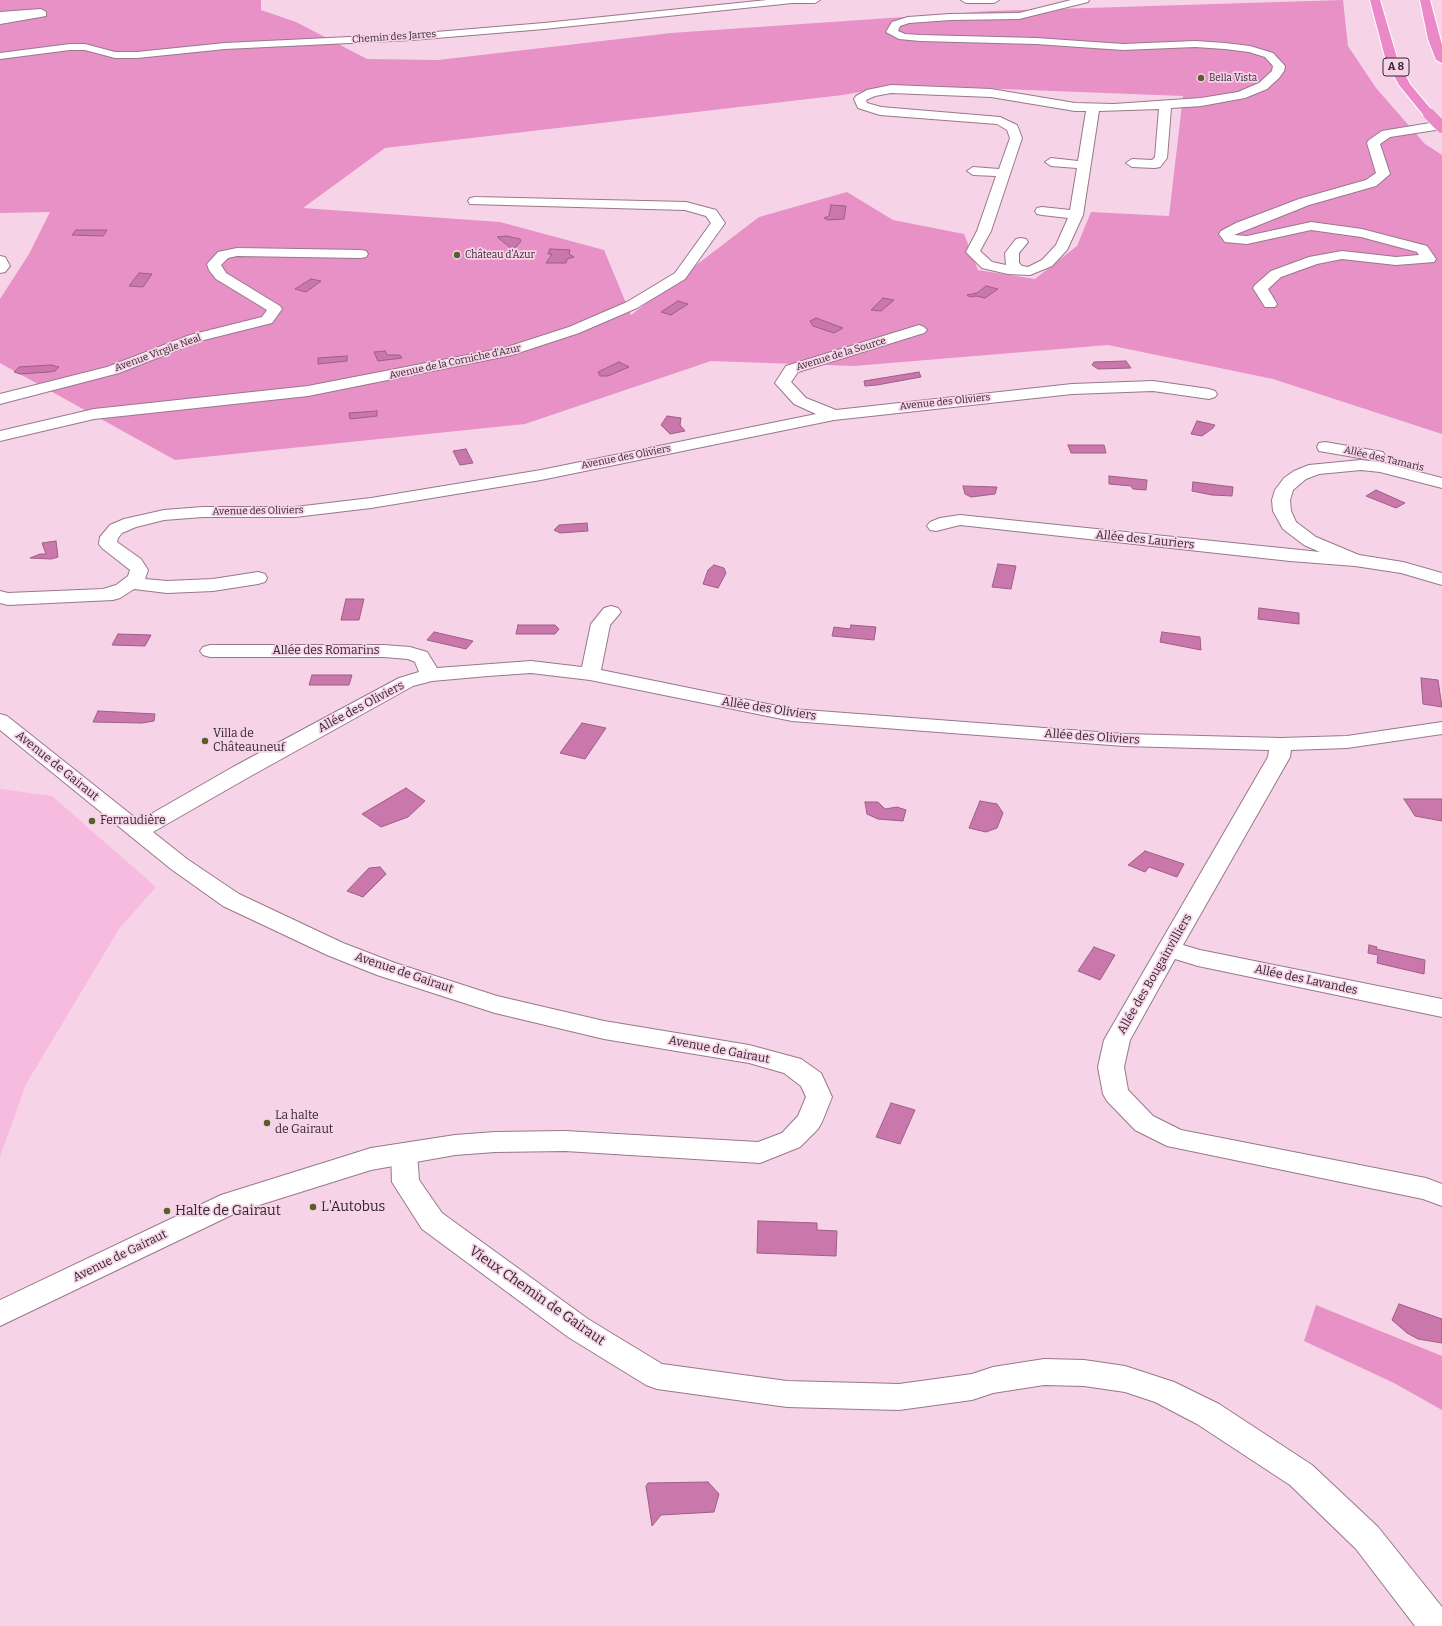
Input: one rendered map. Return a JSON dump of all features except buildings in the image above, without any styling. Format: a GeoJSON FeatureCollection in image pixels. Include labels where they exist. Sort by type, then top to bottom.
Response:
{"type":"FeatureCollection","features":[{"type":"Feature","properties":{"kind":"highway","name":"A 8"},"geometry":{"type":"LineString","coordinates":[[1375,0],[1392,61],[1405,85],[1429,114],[1442,126]]}},
{"type":"Feature","properties":{"kind":"highway"},"geometry":{"type":"LineString","coordinates":[[1425,0],[1434,39],[1442,60]]}},
{"type":"Feature","properties":{"kind":"street"},"geometry":{"type":"LineString","coordinates":[[771,0],[815,0]]}},
{"type":"Feature","properties":{"kind":"street"},"geometry":{"type":"LineString","coordinates":[[966,0],[994,0]]}},
{"type":"Feature","properties":{"kind":"street"},"geometry":{"type":"LineString","coordinates":[[1084,0],[1019,16],[950,16],[908,20],[896,24],[892,32],[903,37],[920,38],[1036,41],[1123,46],[1195,44],[1225,46],[1250,49],[1269,55],[1279,66],[1275,76],[1263,86],[1249,93],[1215,100],[1165,104],[1093,108],[1075,107],[1002,94],[899,89],[870,93],[860,99],[862,105],[880,111],[1000,122],[1013,128],[1016,138],[984,231],[973,252],[987,265],[1008,270],[1030,271],[1047,263],[1062,247],[1076,215],[1093,108]]}},
{"type":"Feature","properties":{"kind":"street","name":"Chemin des Jarres"},"geometry":{"type":"LineString","coordinates":[[0,56],[70,47],[85,47],[115,55],[137,55],[248,45],[412,37],[552,25],[788,1]]}},
{"type":"Feature","properties":{"kind":"street"},"geometry":{"type":"LineString","coordinates":[[0,5],[20,2]]}},
{"type":"Feature","properties":{"kind":"street"},"geometry":{"type":"LineString","coordinates":[[0,14],[32,12],[41,12],[42,14],[0,21]]}},
{"type":"Feature","properties":{"kind":"street"},"geometry":{"type":"LineString","coordinates":[[1132,163],[1155,164],[1161,158],[1165,104]]}},
{"type":"Feature","properties":{"kind":"street"},"geometry":{"type":"LineString","coordinates":[[1270,304],[1260,288],[1276,274],[1314,260],[1342,255],[1396,261],[1429,259],[1422,249],[1362,232],[1311,226],[1247,240],[1230,238],[1226,234],[1241,226],[1304,202],[1371,183],[1383,174],[1373,143],[1386,134],[1442,126]]}},
{"type":"Feature","properties":{"kind":"street"},"geometry":{"type":"LineString","coordinates":[[1051,162],[1084,165]]}},
{"type":"Feature","properties":{"kind":"street"},"geometry":{"type":"LineString","coordinates":[[973,171],[1004,173]]}},
{"type":"Feature","properties":{"kind":"street","name":"Avenue de la Corniche d'Azur"},"geometry":{"type":"LineString","coordinates":[[0,436],[94,414],[308,391],[507,352],[574,330],[639,301],[680,276],[718,223],[712,213],[686,206],[475,201]]}},
{"type":"Feature","properties":{"kind":"street"},"geometry":{"type":"LineString","coordinates":[[1042,211],[1076,215]]}},
{"type":"Feature","properties":{"kind":"street"},"geometry":{"type":"LineString","coordinates":[[1018,270],[1012,263],[1012,253],[1021,242]]}},
{"type":"Feature","properties":{"kind":"street","name":"Avenue Virgile Neal"},"geometry":{"type":"LineString","coordinates":[[0,399],[113,370],[195,338],[266,320],[275,309],[222,276],[216,270],[214,264],[223,256],[237,252],[361,254]]}},
{"type":"Feature","properties":{"kind":"street"},"geometry":{"type":"LineString","coordinates":[[0,260],[3,266],[0,269]]}},
{"type":"Feature","properties":{"kind":"street","name":"Avenue de la Source"},"geometry":{"type":"LineString","coordinates":[[834,415],[800,401],[783,383],[792,369],[919,330]]}},
{"type":"Feature","properties":{"kind":"street","name":"Avenue des Oliviers"},"geometry":{"type":"LineString","coordinates":[[131,583],[139,570],[134,563],[108,544],[109,537],[116,529],[130,522],[144,519],[203,512],[295,512],[371,503],[540,475],[834,415],[1072,389],[1153,386],[1209,394]]}},
{"type":"Feature","properties":{"kind":"street","name":"Allée des Tamaris"},"geometry":{"type":"LineString","coordinates":[[1326,447],[1379,456],[1442,473]]}},
{"type":"Feature","properties":{"kind":"street"},"geometry":{"type":"LineString","coordinates":[[1442,483],[1380,467],[1361,465],[1315,469],[1300,475],[1290,482],[1284,490],[1281,500],[1282,511],[1289,525],[1310,541],[1355,560],[1402,568],[1442,579]]}},
{"type":"Feature","properties":{"kind":"street","name":"Allée des Lauriers"},"geometry":{"type":"LineString","coordinates":[[936,526],[946,522],[960,520],[1282,554],[1355,560]]}},
{"type":"Feature","properties":{"kind":"street"},"geometry":{"type":"LineString","coordinates":[[0,597],[8,599],[103,595],[112,594],[131,583],[167,587],[213,585],[258,578]]}},
{"type":"Feature","properties":{"kind":"street"},"geometry":{"type":"LineString","coordinates":[[590,674],[601,624],[611,612]]}},
{"type":"Feature","properties":{"kind":"street","name":"Allée des Romarins"},"geometry":{"type":"LineString","coordinates":[[210,651],[384,651],[410,653],[420,656],[424,661],[430,675]]}},
{"type":"Feature","properties":{"kind":"street","name":"Allée des Oliviers"},"geometry":{"type":"LineString","coordinates":[[138,831],[241,772],[406,682],[430,675],[531,667],[590,674],[792,715],[1124,740],[1281,744],[1347,742],[1442,728]]}},
{"type":"Feature","properties":{"kind":"street","name":"Avenue de Gairaut"},"geometry":{"type":"LineString","coordinates":[[0,720],[180,864],[231,900],[342,952],[386,969],[495,1004],[604,1030],[750,1054],[792,1066],[812,1080],[819,1096],[809,1122],[791,1140],[760,1152],[724,1152],[628,1144],[557,1141],[495,1142],[455,1145],[371,1159],[231,1203],[0,1314]]}},
{"type":"Feature","properties":{"kind":"street","name":"Allée des Bougainvilliers"},"geometry":{"type":"LineString","coordinates":[[1281,744],[1279,757],[1117,1040],[1111,1067],[1116,1094],[1133,1113],[1152,1128],[1176,1139],[1426,1189],[1442,1194]]}},
{"type":"Feature","properties":{"kind":"street","name":"Allée des Lavandes"},"geometry":{"type":"LineString","coordinates":[[1170,949],[1198,958],[1442,1008]]}},
{"type":"Feature","properties":{"kind":"street","name":"Vieux Chemin de Gairaut"},"geometry":{"type":"LineString","coordinates":[[404,1153],[406,1182],[432,1221],[578,1328],[657,1376],[787,1394],[899,1398],[972,1387],[993,1380],[1044,1372],[1084,1373],[1125,1379],[1164,1391],[1208,1414],[1300,1475],[1367,1538],[1436,1626]]}},
{"type":"Feature","properties":{"kind":"shaded area"},"geometry":{"type":"Polygon","coordinates":[[[0,0],[261,0],[261,10],[296,22],[367,59],[438,60],[671,33],[991,11],[1343,0],[1348,46],[1376,88],[1425,144],[1442,155],[1442,434],[1273,379],[1108,345],[854,366],[711,361],[525,424],[175,460],[0,363],[0,299],[29,254],[50,212],[0,213],[0,0]],[[899,85],[843,95],[385,148],[303,208],[500,222],[604,250],[631,315],[759,217],[847,192],[893,220],[964,234],[978,270],[1035,279],[1077,246],[1091,212],[1169,216],[1183,96],[899,85]]]}},
{"type":"Feature","properties":{"kind":"shaded area"},"geometry":{"type":"Polygon","coordinates":[[[831,205],[846,206],[844,219],[828,220],[824,218],[829,216],[831,205]]]}},
{"type":"Feature","properties":{"kind":"shaded area"},"geometry":{"type":"Polygon","coordinates":[[[76,230],[107,230],[103,236],[72,235],[76,230]]]}},
{"type":"Feature","properties":{"kind":"shaded area"},"geometry":{"type":"Polygon","coordinates":[[[506,236],[520,239],[521,241],[516,247],[511,248],[497,237],[506,236]]]}},
{"type":"Feature","properties":{"kind":"shaded area"},"geometry":{"type":"Polygon","coordinates":[[[550,249],[570,250],[569,254],[574,257],[567,259],[566,263],[546,263],[552,254],[548,254],[550,249]]]}},
{"type":"Feature","properties":{"kind":"shaded area"},"geometry":{"type":"Polygon","coordinates":[[[139,273],[152,274],[143,287],[129,286],[139,273]]]}},
{"type":"Feature","properties":{"kind":"shaded area"},"geometry":{"type":"Polygon","coordinates":[[[311,279],[321,281],[306,292],[295,289],[311,279]]]}},
{"type":"Feature","properties":{"kind":"shaded area"},"geometry":{"type":"Polygon","coordinates":[[[986,286],[998,289],[985,298],[976,296],[970,297],[967,295],[977,293],[986,286]]]}},
{"type":"Feature","properties":{"kind":"shaded area"},"geometry":{"type":"Polygon","coordinates":[[[883,298],[894,300],[881,311],[871,310],[883,298]]]}},
{"type":"Feature","properties":{"kind":"shaded area"},"geometry":{"type":"Polygon","coordinates":[[[678,301],[688,304],[671,315],[661,312],[678,301]]]}},
{"type":"Feature","properties":{"kind":"shaded area"},"geometry":{"type":"Polygon","coordinates":[[[816,318],[843,328],[834,333],[813,326],[810,321],[816,318]]]}},
{"type":"Feature","properties":{"kind":"shaded area"},"geometry":{"type":"Polygon","coordinates":[[[385,351],[387,355],[400,355],[402,358],[378,361],[374,352],[385,351]]]}},
{"type":"Feature","properties":{"kind":"shaded area"},"geometry":{"type":"Polygon","coordinates":[[[347,356],[347,361],[318,364],[318,358],[347,356]]]}},
{"type":"Feature","properties":{"kind":"shaded area"},"geometry":{"type":"Polygon","coordinates":[[[1126,361],[1131,368],[1098,369],[1092,365],[1094,362],[1126,361]]]}},
{"type":"Feature","properties":{"kind":"shaded area"},"geometry":{"type":"Polygon","coordinates":[[[619,362],[629,367],[608,376],[600,376],[598,372],[619,362]]]}},
{"type":"Feature","properties":{"kind":"shaded area"},"geometry":{"type":"Polygon","coordinates":[[[51,365],[59,367],[55,371],[49,372],[20,374],[14,372],[19,367],[51,365]]]}},
{"type":"Feature","properties":{"kind":"shaded area"},"geometry":{"type":"Polygon","coordinates":[[[919,372],[921,377],[865,386],[864,381],[919,372]]]}},
{"type":"Feature","properties":{"kind":"shaded area"},"geometry":{"type":"Polygon","coordinates":[[[377,411],[377,416],[350,419],[349,413],[377,411]]]}},
{"type":"Feature","properties":{"kind":"shaded area"},"geometry":{"type":"Polygon","coordinates":[[[667,416],[681,418],[680,425],[685,431],[670,434],[661,425],[667,416]]]}},
{"type":"Feature","properties":{"kind":"shaded area"},"geometry":{"type":"Polygon","coordinates":[[[1197,421],[1215,425],[1202,436],[1191,434],[1197,421]]]}},
{"type":"Feature","properties":{"kind":"shaded area"},"geometry":{"type":"Polygon","coordinates":[[[1068,445],[1104,445],[1106,453],[1071,453],[1068,445]]]}},
{"type":"Feature","properties":{"kind":"shaded area"},"geometry":{"type":"Polygon","coordinates":[[[466,449],[473,463],[460,465],[453,451],[466,449]]]}},
{"type":"Feature","properties":{"kind":"shaded area"},"geometry":{"type":"Polygon","coordinates":[[[1109,476],[1147,480],[1146,490],[1133,489],[1131,486],[1109,484],[1109,476]]]}},
{"type":"Feature","properties":{"kind":"shaded area"},"geometry":{"type":"Polygon","coordinates":[[[1193,482],[1233,487],[1232,496],[1212,495],[1192,491],[1193,482]]]}},
{"type":"Feature","properties":{"kind":"shaded area"},"geometry":{"type":"Polygon","coordinates":[[[963,486],[997,487],[995,494],[971,497],[965,494],[963,486]]]}},
{"type":"Feature","properties":{"kind":"shaded area"},"geometry":{"type":"Polygon","coordinates":[[[1376,490],[1405,503],[1396,508],[1366,496],[1376,490]]]}},
{"type":"Feature","properties":{"kind":"shaded area"},"geometry":{"type":"Polygon","coordinates":[[[587,523],[588,531],[560,533],[554,530],[559,525],[587,523]]]}},
{"type":"Feature","properties":{"kind":"shaded area"},"geometry":{"type":"Polygon","coordinates":[[[56,541],[58,557],[51,559],[30,558],[40,554],[46,554],[42,543],[56,541]]]}},
{"type":"Feature","properties":{"kind":"shaded area"},"geometry":{"type":"Polygon","coordinates":[[[998,564],[1016,566],[1011,589],[992,587],[998,564]]]}},
{"type":"Feature","properties":{"kind":"shaded area"},"geometry":{"type":"Polygon","coordinates":[[[714,565],[724,568],[726,573],[718,588],[703,584],[708,570],[714,565]]]}},
{"type":"Feature","properties":{"kind":"shaded area"},"geometry":{"type":"Polygon","coordinates":[[[346,599],[364,599],[359,620],[341,620],[346,599]]]}},
{"type":"Feature","properties":{"kind":"shaded area"},"geometry":{"type":"Polygon","coordinates":[[[1259,608],[1299,613],[1299,624],[1258,619],[1259,608]]]}},
{"type":"Feature","properties":{"kind":"shaded area"},"geometry":{"type":"Polygon","coordinates":[[[518,625],[555,625],[559,629],[555,634],[516,634],[518,625]]]}},
{"type":"Feature","properties":{"kind":"shaded area"},"geometry":{"type":"Polygon","coordinates":[[[851,625],[876,627],[874,640],[832,636],[834,627],[850,629],[851,625]]]}},
{"type":"Feature","properties":{"kind":"shaded area"},"geometry":{"type":"Polygon","coordinates":[[[434,632],[473,641],[466,649],[427,640],[434,632]]]}},
{"type":"Feature","properties":{"kind":"shaded area"},"geometry":{"type":"Polygon","coordinates":[[[1162,632],[1200,637],[1201,650],[1160,642],[1162,632]]]}},
{"type":"Feature","properties":{"kind":"shaded area"},"geometry":{"type":"Polygon","coordinates":[[[118,634],[151,635],[145,646],[112,645],[118,634]]]}},
{"type":"Feature","properties":{"kind":"shaded area"},"geometry":{"type":"Polygon","coordinates":[[[312,675],[352,675],[349,685],[309,685],[312,675]]]}},
{"type":"Feature","properties":{"kind":"shaded area"},"geometry":{"type":"Polygon","coordinates":[[[1421,678],[1438,680],[1442,707],[1423,704],[1421,678]]]}},
{"type":"Feature","properties":{"kind":"shaded area"},"geometry":{"type":"Polygon","coordinates":[[[98,711],[155,714],[154,721],[142,723],[93,722],[98,711]]]}},
{"type":"Feature","properties":{"kind":"shaded area"},"geometry":{"type":"Polygon","coordinates":[[[582,723],[606,728],[585,759],[560,753],[582,723]]]}},
{"type":"Feature","properties":{"kind":"shaded area"},"geometry":{"type":"Polygon","coordinates":[[[406,788],[425,801],[408,817],[381,827],[362,814],[406,788]]]}},
{"type":"Feature","properties":{"kind":"shaded area"},"geometry":{"type":"Polygon","coordinates":[[[0,789],[52,796],[156,887],[119,929],[26,1084],[0,1157],[0,789]]]}},
{"type":"Feature","properties":{"kind":"shaded area"},"geometry":{"type":"Polygon","coordinates":[[[1404,799],[1442,799],[1442,821],[1415,816],[1404,799]]]}},
{"type":"Feature","properties":{"kind":"shaded area"},"geometry":{"type":"Polygon","coordinates":[[[980,801],[997,804],[1003,813],[997,828],[986,832],[969,828],[980,801]]]}},
{"type":"Feature","properties":{"kind":"shaded area"},"geometry":{"type":"Polygon","coordinates":[[[865,802],[878,802],[885,809],[897,807],[906,810],[903,821],[878,819],[867,814],[865,802]]]}},
{"type":"Feature","properties":{"kind":"shaded area"},"geometry":{"type":"Polygon","coordinates":[[[1145,851],[1184,864],[1177,877],[1149,867],[1145,872],[1128,865],[1145,851]]]}},
{"type":"Feature","properties":{"kind":"shaded area"},"geometry":{"type":"Polygon","coordinates":[[[380,867],[386,874],[363,897],[347,891],[369,868],[380,867]]]}},
{"type":"Feature","properties":{"kind":"shaded area"},"geometry":{"type":"Polygon","coordinates":[[[1369,945],[1377,947],[1376,949],[1425,960],[1424,974],[1377,963],[1378,955],[1368,953],[1369,945]]]}},
{"type":"Feature","properties":{"kind":"shaded area"},"geometry":{"type":"Polygon","coordinates":[[[1094,947],[1115,955],[1100,980],[1078,971],[1094,947]]]}},
{"type":"Feature","properties":{"kind":"shaded area"},"geometry":{"type":"Polygon","coordinates":[[[891,1103],[915,1110],[900,1144],[876,1137],[891,1103]]]}},
{"type":"Feature","properties":{"kind":"shaded area"},"geometry":{"type":"Polygon","coordinates":[[[758,1221],[817,1223],[817,1230],[837,1231],[836,1256],[757,1253],[758,1221]]]}},
{"type":"Feature","properties":{"kind":"shaded area"},"geometry":{"type":"Polygon","coordinates":[[[1399,1304],[1442,1319],[1442,1343],[1418,1339],[1407,1333],[1392,1320],[1399,1304]]]}},
{"type":"Feature","properties":{"kind":"shaded area"},"geometry":{"type":"Polygon","coordinates":[[[1316,1305],[1442,1356],[1442,1410],[1394,1383],[1304,1341],[1316,1305]]]}},
{"type":"Feature","properties":{"kind":"shaded area"},"geometry":{"type":"Polygon","coordinates":[[[708,1482],[719,1494],[714,1512],[661,1515],[652,1526],[646,1486],[648,1483],[708,1482]]]}},
{"type":"Feature","properties":{"kind":"place","name":"Bella Vista"},"geometry":{"type":"Point","coordinates":[1201,78]}},
{"type":"Feature","properties":{"kind":"place","name":"Château d'Azur"},"geometry":{"type":"Point","coordinates":[457,255]}},
{"type":"Feature","properties":{"kind":"place","name":"Villa de Châteauneuf"},"geometry":{"type":"Point","coordinates":[205,741]}},
{"type":"Feature","properties":{"kind":"place","name":"Ferraudière"},"geometry":{"type":"Point","coordinates":[92,821]}},
{"type":"Feature","properties":{"kind":"place","name":"La halte de Gairaut"},"geometry":{"type":"Point","coordinates":[267,1123]}},
{"type":"Feature","properties":{"kind":"place","name":"L'Autobus"},"geometry":{"type":"Point","coordinates":[313,1207]}},
{"type":"Feature","properties":{"kind":"place","name":"Halte de Gairaut"},"geometry":{"type":"Point","coordinates":[167,1211]}}]}
